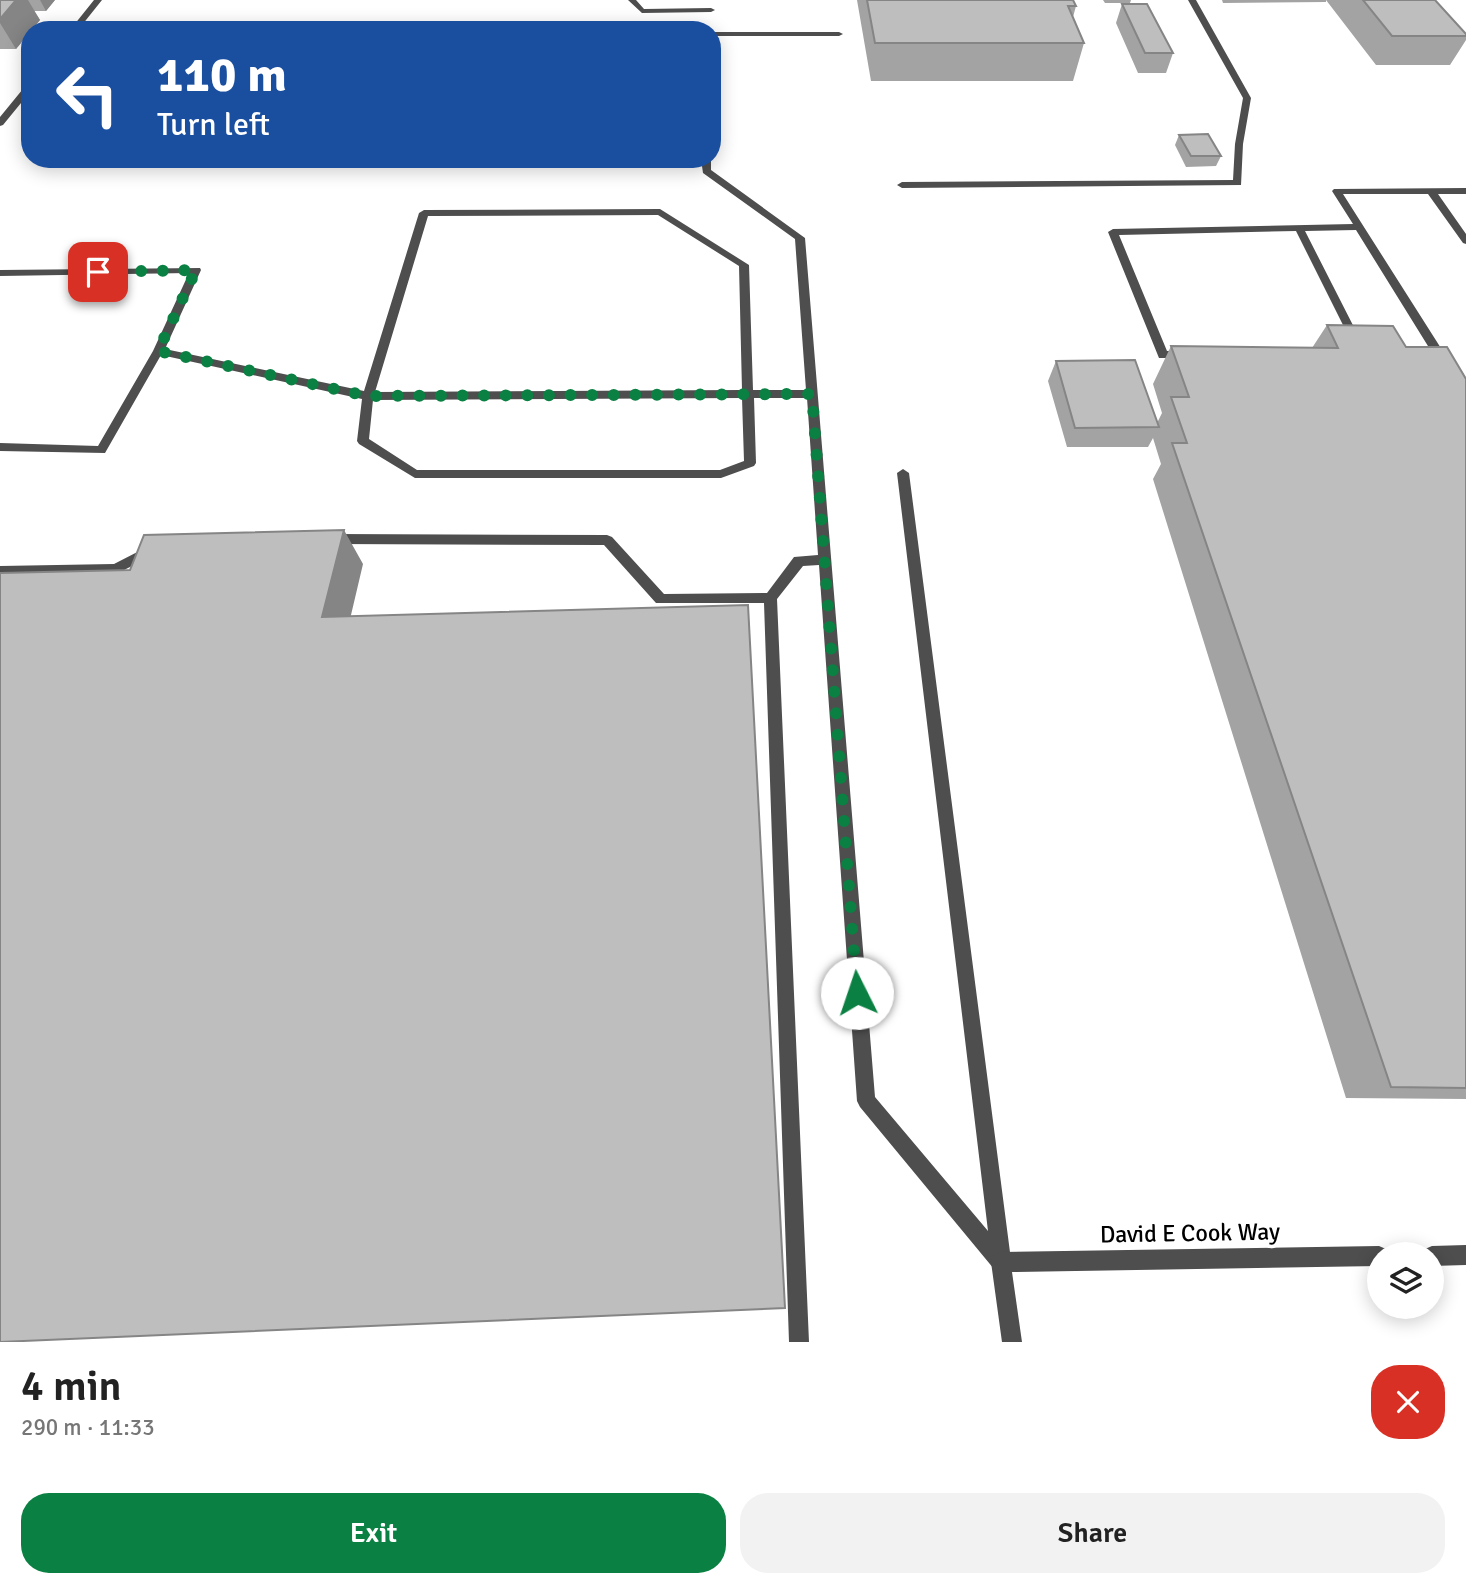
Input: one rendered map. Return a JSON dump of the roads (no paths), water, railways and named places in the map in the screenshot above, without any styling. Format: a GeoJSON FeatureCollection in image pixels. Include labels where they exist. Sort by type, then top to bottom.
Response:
{"type":"FeatureCollection","features":[{"type":"Feature","properties":{"kind":"street"},"geometry":{"type":"LineString","coordinates":[[81,21],[98,0]]}},
{"type":"Feature","properties":{"kind":"street"},"geometry":{"type":"LineString","coordinates":[[632,0],[642,11],[711,10]]}},
{"type":"Feature","properties":{"kind":"street"},"geometry":{"type":"LineString","coordinates":[[711,0],[711,21]]}},
{"type":"Feature","properties":{"kind":"street"},"geometry":{"type":"LineString","coordinates":[[902,185],[1238,183],[1239,144],[1247,98],[1192,0]]}},
{"type":"Feature","properties":{"kind":"street"},"geometry":{"type":"LineString","coordinates":[[721,32],[839,34]]}},
{"type":"Feature","properties":{"kind":"street"},"geometry":{"type":"LineString","coordinates":[[0,123],[21,97]]}},
{"type":"Feature","properties":{"kind":"street"},"geometry":{"type":"LineString","coordinates":[[706,168],[706,171],[800,238],[866,1101],[1001,1262]]}},
{"type":"Feature","properties":{"kind":"street"},"geometry":{"type":"LineString","coordinates":[[1452,375],[1338,191],[1466,191]]}},
{"type":"Feature","properties":{"kind":"street"},"geometry":{"type":"LineString","coordinates":[[1431,191],[1466,241]]}},
{"type":"Feature","properties":{"kind":"street"},"geometry":{"type":"LineString","coordinates":[[660,212],[744,265],[750,463],[721,474],[415,474],[363,441],[368,396],[424,214],[660,212]]}},
{"type":"Feature","properties":{"kind":"street"},"geometry":{"type":"LineString","coordinates":[[1202,354],[1163,355],[1113,232],[1360,227]]}},
{"type":"Feature","properties":{"kind":"street"},"geometry":{"type":"LineString","coordinates":[[1299,228],[1360,348],[1347,349]]}},
{"type":"Feature","properties":{"kind":"street"},"geometry":{"type":"LineString","coordinates":[[0,273],[196,270],[158,351],[101,450],[0,447]]}},
{"type":"Feature","properties":{"kind":"street"},"geometry":{"type":"LineString","coordinates":[[158,351],[368,396],[812,394]]}},
{"type":"Feature","properties":{"kind":"street"},"geometry":{"type":"LineString","coordinates":[[903,473],[1012,1342]]}},
{"type":"Feature","properties":{"kind":"street"},"geometry":{"type":"LineString","coordinates":[[321,539],[607,540],[660,599],[770,598]]}},
{"type":"Feature","properties":{"kind":"street"},"geometry":{"type":"LineString","coordinates":[[0,571],[116,569],[160,545]]}},
{"type":"Feature","properties":{"kind":"street"},"geometry":{"type":"LineString","coordinates":[[799,1342],[770,598],[799,561],[824,560]]}},
{"type":"Feature","properties":{"kind":"street"},"geometry":{"type":"LineString","coordinates":[[1444,1256],[1466,1255]]}},
{"type":"Feature","properties":{"kind":"street","name":"David E Cook Way"},"geometry":{"type":"LineString","coordinates":[[1001,1262],[1367,1256]]}}]}
